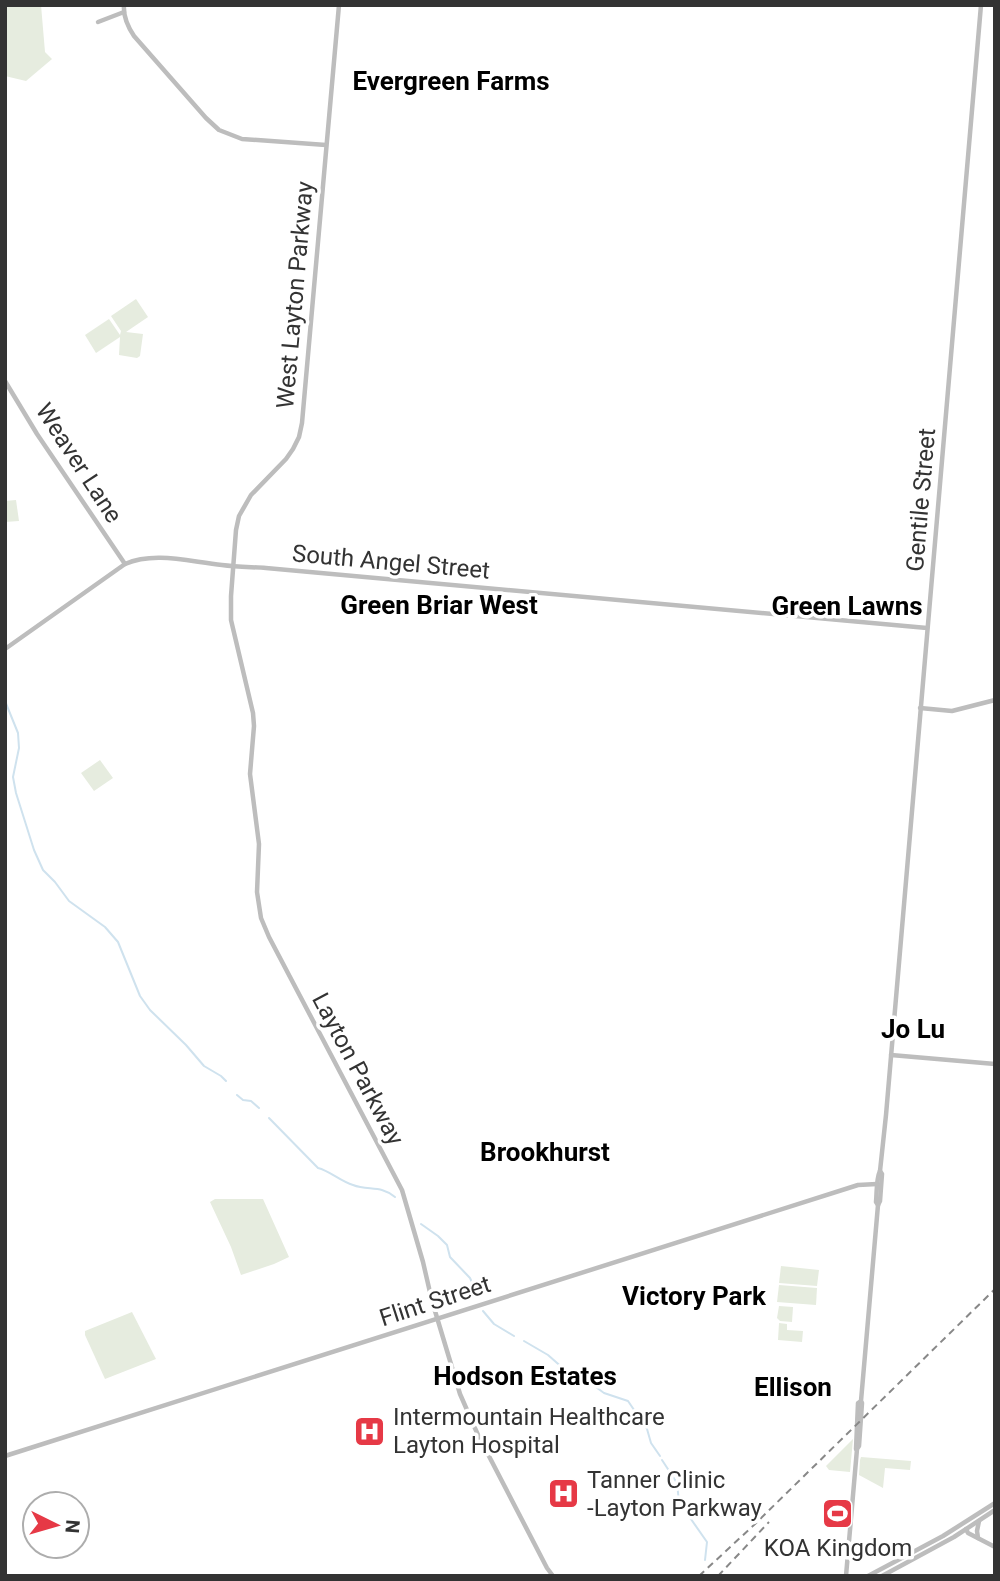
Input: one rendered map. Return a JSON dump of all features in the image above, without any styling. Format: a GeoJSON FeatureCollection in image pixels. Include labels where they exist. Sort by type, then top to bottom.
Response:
{"type":"FeatureCollection","features":[{"type":"Feature","properties":{"kind":"main road","name":"West Layton Parkway"},"geometry":{"type":"LineString","coordinates":[[233,566],[236,530],[244,505],[286,459],[299,437],[302,423],[339,5]]}},
{"type":"Feature","properties":{"kind":"main road","name":"Gentile Street"},"geometry":{"type":"LineString","coordinates":[[846,1576],[857,1449],[858,1403],[861,1401],[880,1201],[981,5]]}},
{"type":"Feature","properties":{"kind":"main road"},"geometry":{"type":"LineString","coordinates":[[98,22],[124,8],[129,29],[139,42],[219,130],[242,139],[326,145]]}},
{"type":"Feature","properties":{"kind":"main road","name":"Weaver Lane"},"geometry":{"type":"LineString","coordinates":[[5,381],[125,564]]}},
{"type":"Feature","properties":{"kind":"main road","name":"South Angel Street"},"geometry":{"type":"LineString","coordinates":[[5,649],[125,564],[156,558],[927,628]]}},
{"type":"Feature","properties":{"kind":"main road","name":"Layton Parkway"},"geometry":{"type":"LineString","coordinates":[[233,566],[231,620],[254,726],[250,774],[259,844],[257,892],[261,918],[288,975],[402,1190],[457,1385],[469,1415],[552,1576]]}},
{"type":"Feature","properties":{"kind":"main road"},"geometry":{"type":"LineString","coordinates":[[920,708],[952,711],[995,701]]}},
{"type":"Feature","properties":{"kind":"main road"},"geometry":{"type":"LineString","coordinates":[[891,1055],[995,1064]]}},
{"type":"Feature","properties":{"kind":"main road"},"geometry":{"type":"LineString","coordinates":[[877,1184],[881,1172]]}},
{"type":"Feature","properties":{"kind":"main road","name":"Gentile Street"},"geometry":{"type":"LineString","coordinates":[[877,1184],[878,1204]]}},
{"type":"Feature","properties":{"kind":"main road","name":"Flint Street"},"geometry":{"type":"LineString","coordinates":[[5,1457],[858,1185],[877,1184]]}},
{"type":"Feature","properties":{"kind":"main road"},"geometry":{"type":"LineString","coordinates":[[868,1576],[953,1530],[995,1503]]}},
{"type":"Feature","properties":{"kind":"main road"},"geometry":{"type":"LineString","coordinates":[[882,1576],[995,1510]]}},
{"type":"Feature","properties":{"kind":"main road"},"geometry":{"type":"LineString","coordinates":[[979,1521],[979,1539]]}},
{"type":"Feature","properties":{"kind":"main road"},"geometry":{"type":"LineString","coordinates":[[966,1529],[968,1533],[995,1547]]}},
{"type":"Feature","properties":{"kind":"main road"},"geometry":{"type":"LineString","coordinates":[[935,1547],[953,1534],[953,1530]]}},
{"type":"Feature","properties":{"kind":"main road"},"geometry":{"type":"LineString","coordinates":[[546,1576],[547,1568]]}},
{"type":"Feature","properties":{"kind":"shaded area"},"geometry":{"type":"Polygon","coordinates":[[[5,5],[41,5],[45,52],[52,59],[26,81],[5,76],[5,5]]]}},
{"type":"Feature","properties":{"kind":"shaded area"},"geometry":{"type":"Polygon","coordinates":[[[136,299],[148,317],[126,332],[143,334],[140,356],[137,358],[119,355],[120,337],[96,353],[85,335],[109,319],[120,335],[121,331],[111,316],[136,299]]]}},
{"type":"Feature","properties":{"kind":"shaded area"},"geometry":{"type":"Polygon","coordinates":[[[16,500],[19,521],[5,522],[5,501],[16,500]]]}},
{"type":"Feature","properties":{"kind":"shaded area"},"geometry":{"type":"Polygon","coordinates":[[[100,760],[113,778],[94,791],[81,773],[100,760]]]}},
{"type":"Feature","properties":{"kind":"shaded area"},"geometry":{"type":"Polygon","coordinates":[[[215,1199],[263,1199],[289,1257],[241,1275],[210,1202],[215,1199]]]}},
{"type":"Feature","properties":{"kind":"shaded area"},"geometry":{"type":"Polygon","coordinates":[[[781,1266],[819,1270],[817,1286],[779,1283],[781,1266]]]}},
{"type":"Feature","properties":{"kind":"shaded area"},"geometry":{"type":"Polygon","coordinates":[[[779,1285],[817,1288],[816,1305],[777,1302],[779,1285]]]}},
{"type":"Feature","properties":{"kind":"shaded area"},"geometry":{"type":"Polygon","coordinates":[[[779,1306],[793,1307],[792,1322],[780,1321],[777,1318],[779,1306]]]}},
{"type":"Feature","properties":{"kind":"shaded area"},"geometry":{"type":"Polygon","coordinates":[[[132,1312],[156,1359],[105,1379],[85,1331],[132,1312]]]}},
{"type":"Feature","properties":{"kind":"shaded area"},"geometry":{"type":"Polygon","coordinates":[[[779,1323],[787,1324],[787,1330],[803,1331],[802,1342],[778,1340],[779,1323]]]}},
{"type":"Feature","properties":{"kind":"shaded area"},"geometry":{"type":"Polygon","coordinates":[[[853,1439],[850,1472],[829,1470],[826,1466],[853,1439]]]}},
{"type":"Feature","properties":{"kind":"shaded area"},"geometry":{"type":"Polygon","coordinates":[[[861,1457],[911,1461],[910,1470],[885,1468],[883,1488],[859,1475],[861,1457]]]}},
{"type":"Feature","properties":{"kind":"waterway"},"geometry":{"type":"LineString","coordinates":[[5,701],[18,733],[19,748],[13,777],[16,793],[43,870],[69,901],[105,927],[118,942],[140,996],[150,1010],[204,1066],[226,1081]]}},
{"type":"Feature","properties":{"kind":"waterway"},"geometry":{"type":"LineString","coordinates":[[237,1095],[259,1108]]}},
{"type":"Feature","properties":{"kind":"waterway"},"geometry":{"type":"LineString","coordinates":[[269,1118],[318,1168],[348,1183],[385,1191],[395,1197]]}},
{"type":"Feature","properties":{"kind":"waterway"},"geometry":{"type":"LineString","coordinates":[[421,1224],[447,1245],[450,1257],[470,1278],[479,1298]]}},
{"type":"Feature","properties":{"kind":"waterway"},"geometry":{"type":"LineString","coordinates":[[483,1311],[494,1324],[514,1336]]}},
{"type":"Feature","properties":{"kind":"waterway"},"geometry":{"type":"LineString","coordinates":[[524,1341],[548,1355],[573,1377],[589,1382],[604,1393],[628,1401],[647,1429],[651,1443],[660,1456]]}},
{"type":"Feature","properties":{"kind":"waterway"},"geometry":{"type":"LineString","coordinates":[[662,1460],[677,1483],[679,1502],[707,1542],[705,1560]]}},
{"type":"Feature","properties":{"kind":"railway"},"geometry":{"type":"LineString","coordinates":[[699,1576],[995,1289]]}},
{"type":"Feature","properties":{"kind":"railway"},"geometry":{"type":"LineString","coordinates":[[718,1576],[769,1522]]}},
{"type":"Feature","properties":{"kind":"place","name":"Intermountain Healthcare Layton Hospital"},"geometry":{"type":"Point","coordinates":[370,1431]}},
{"type":"Feature","properties":{"kind":"place","name":"Tanner Clinic -Layton Parkway"},"geometry":{"type":"Point","coordinates":[564,1494]}},
{"type":"Feature","properties":{"kind":"place","name":"KOA Kingdom"},"geometry":{"type":"Point","coordinates":[838,1514]}},
{"type":"Feature","properties":{"kind":"district","name":"Evergreen Farms"},"geometry":{"type":"Point","coordinates":[451,81]}},
{"type":"Feature","properties":{"kind":"district","name":"Green Briar West"},"geometry":{"type":"Point","coordinates":[439,605]}},
{"type":"Feature","properties":{"kind":"district","name":"Green Lawns"},"geometry":{"type":"Point","coordinates":[847,606]}},
{"type":"Feature","properties":{"kind":"district","name":"Jo Lu"},"geometry":{"type":"Point","coordinates":[913,1029]}},
{"type":"Feature","properties":{"kind":"district","name":"Brookhurst"},"geometry":{"type":"Point","coordinates":[545,1152]}},
{"type":"Feature","properties":{"kind":"district","name":"Victory Park"},"geometry":{"type":"Point","coordinates":[694,1296]}},
{"type":"Feature","properties":{"kind":"district","name":"Hodson Estates"},"geometry":{"type":"Point","coordinates":[525,1376]}},
{"type":"Feature","properties":{"kind":"district","name":"Ellison"},"geometry":{"type":"Point","coordinates":[793,1387]}}]}
